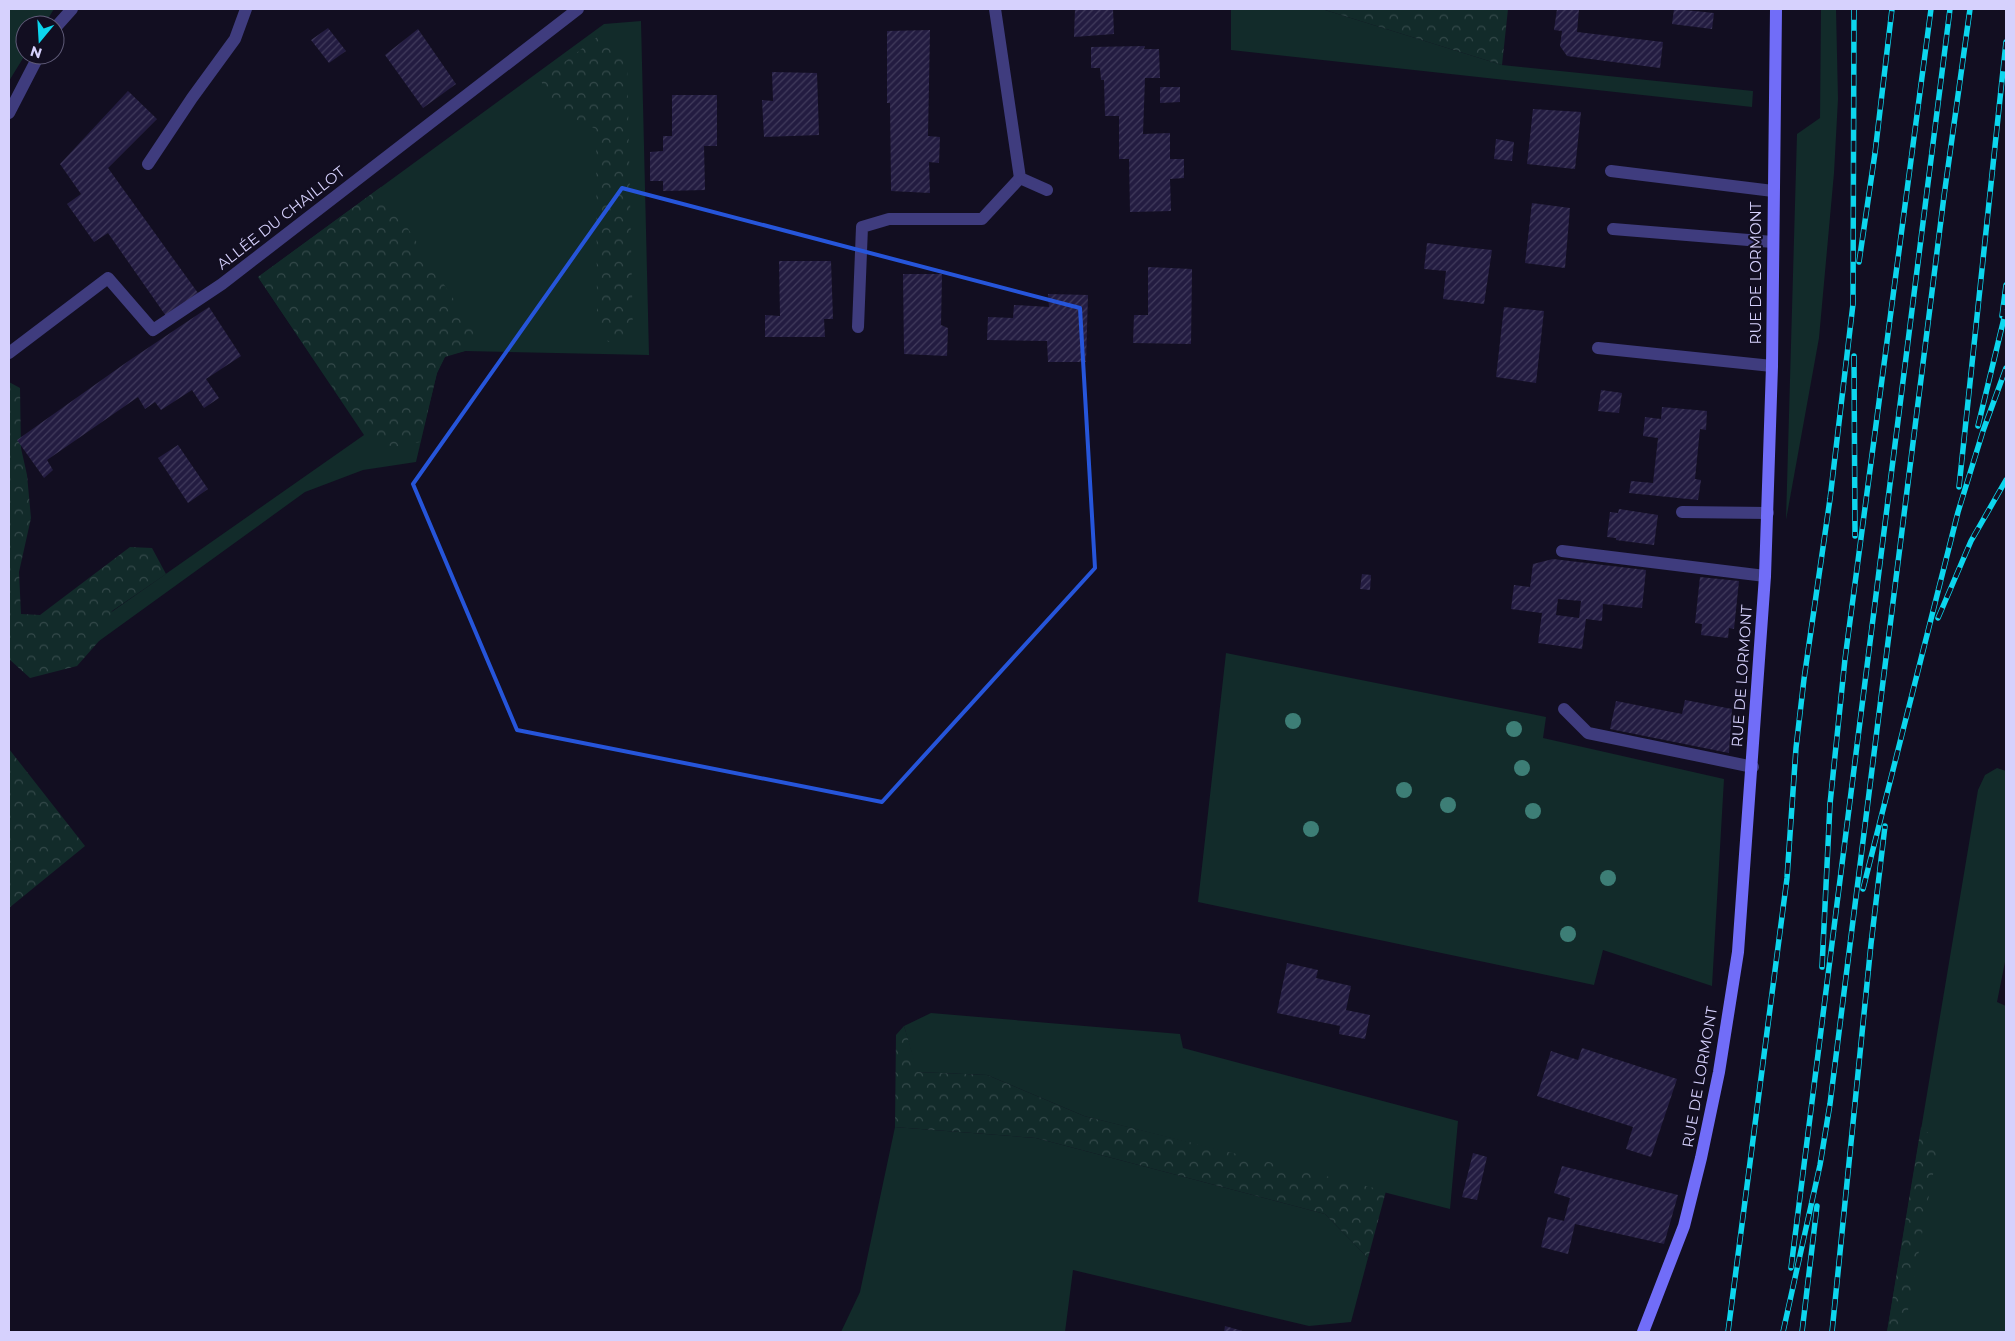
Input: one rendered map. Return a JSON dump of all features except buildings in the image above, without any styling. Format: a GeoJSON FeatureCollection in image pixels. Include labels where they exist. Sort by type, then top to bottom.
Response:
{"type":"FeatureCollection","features":[{"type":"Feature","properties":{"kind":"main road","name":"RUE DE LORMONT"},"geometry":{"type":"LineString","coordinates":[[1643,1332],[1670,1267],[1684,1226],[1701,1158],[1717,1081],[1738,952],[1766,576],[1772,366],[1776,9]]}},
{"type":"Feature","properties":{"kind":"street"},"geometry":{"type":"LineString","coordinates":[[148,164],[192,98],[235,39],[246,9]]}},
{"type":"Feature","properties":{"kind":"street","name":"ALLÉE DU CHAILLOT"},"geometry":{"type":"LineString","coordinates":[[9,353],[108,278],[153,330],[230,278],[578,9]]}},
{"type":"Feature","properties":{"kind":"street"},"geometry":{"type":"LineString","coordinates":[[995,9],[1020,178]]}},
{"type":"Feature","properties":{"kind":"street"},"geometry":{"type":"LineString","coordinates":[[9,113],[34,65]]}},
{"type":"Feature","properties":{"kind":"street"},"geometry":{"type":"LineString","coordinates":[[1611,171],[1773,191]]}},
{"type":"Feature","properties":{"kind":"street"},"geometry":{"type":"LineString","coordinates":[[1020,178],[1047,190]]}},
{"type":"Feature","properties":{"kind":"street"},"geometry":{"type":"LineString","coordinates":[[858,327],[862,227],[889,219],[982,219],[1020,178]]}},
{"type":"Feature","properties":{"kind":"street"},"geometry":{"type":"LineString","coordinates":[[1613,229],[1773,242]]}},
{"type":"Feature","properties":{"kind":"street"},"geometry":{"type":"LineString","coordinates":[[1598,348],[1772,366]]}},
{"type":"Feature","properties":{"kind":"street"},"geometry":{"type":"LineString","coordinates":[[1682,512],[1768,513]]}},
{"type":"Feature","properties":{"kind":"street"},"geometry":{"type":"LineString","coordinates":[[1562,551],[1766,576]]}},
{"type":"Feature","properties":{"kind":"street"},"geometry":{"type":"LineString","coordinates":[[1564,709],[1588,732],[1752,767]]}},
{"type":"Feature","properties":{"kind":"highlighted area"},"geometry":{"type":"Polygon","coordinates":[[[622,188],[1080,308],[1095,568],[882,802],[517,730],[413,484],[622,188]]]}},
{"type":"Feature","properties":{"kind":"green space"},"geometry":{"type":"Polygon","coordinates":[[[9,9],[54,9],[50,15],[15,15],[15,65],[19,65],[9,81],[9,9]]]}},
{"type":"Feature","properties":{"kind":"green space"},"geometry":{"type":"Polygon","coordinates":[[[1231,9],[1322,9],[1502,65],[1753,91],[1752,107],[1231,50],[1231,9]]]}},
{"type":"Feature","properties":{"kind":"green space"},"geometry":{"type":"Polygon","coordinates":[[[1322,9],[1508,9],[1502,65],[1322,9]]]}},
{"type":"Feature","properties":{"kind":"green space"},"geometry":{"type":"Polygon","coordinates":[[[1821,9],[1836,9],[1838,99],[1834,173],[1819,338],[1786,520],[1797,134],[1820,118],[1821,9]]]}},
{"type":"Feature","properties":{"kind":"green space"},"geometry":{"type":"Polygon","coordinates":[[[641,21],[649,355],[465,351],[445,356],[437,373],[416,462],[363,470],[305,492],[99,641],[90,627],[364,435],[258,277],[604,24],[641,21]]]}},
{"type":"Feature","properties":{"kind":"green space"},"geometry":{"type":"Polygon","coordinates":[[[601,34],[627,59],[633,336],[608,342],[597,314],[596,129],[550,107],[541,80],[601,34]]]}},
{"type":"Feature","properties":{"kind":"green space"},"geometry":{"type":"Polygon","coordinates":[[[381,187],[478,337],[465,351],[445,357],[437,373],[420,442],[393,447],[365,435],[258,277],[381,187]]]}},
{"type":"Feature","properties":{"kind":"green space"},"geometry":{"type":"Polygon","coordinates":[[[9,382],[20,388],[21,448],[27,475],[31,518],[19,572],[21,614],[40,615],[130,547],[152,548],[166,574],[112,611],[99,641],[77,666],[30,678],[9,659],[9,382]]]}},
{"type":"Feature","properties":{"kind":"green space"},"geometry":{"type":"Polygon","coordinates":[[[1226,653],[1546,717],[1543,738],[1724,779],[1712,986],[1603,950],[1594,985],[1198,902],[1226,653]]]}},
{"type":"Feature","properties":{"kind":"green space"},"geometry":{"type":"Polygon","coordinates":[[[9,749],[85,846],[9,908],[9,749]]]}},
{"type":"Feature","properties":{"kind":"green space"},"geometry":{"type":"Polygon","coordinates":[[[1997,768],[2006,771],[2006,957],[1997,1002],[2006,1006],[2006,1332],[1887,1332],[1978,790],[1985,775],[1997,768]]]}},
{"type":"Feature","properties":{"kind":"green space"},"geometry":{"type":"Polygon","coordinates":[[[931,1013],[1180,1034],[1183,1048],[1458,1121],[1450,1209],[1084,1116],[987,1075],[917,1072],[904,1026],[931,1013]]]}},
{"type":"Feature","properties":{"kind":"green space"},"geometry":{"type":"Polygon","coordinates":[[[904,1026],[918,1072],[987,1075],[1084,1116],[1386,1191],[1368,1258],[1325,1214],[1036,1138],[895,1127],[896,1035],[904,1026]]]}},
{"type":"Feature","properties":{"kind":"green space"},"geometry":{"type":"Polygon","coordinates":[[[895,1127],[1036,1138],[1325,1214],[1368,1258],[1351,1322],[1309,1326],[1073,1270],[1065,1332],[841,1332],[860,1292],[895,1127]]]}},
{"type":"Feature","properties":{"kind":"green space"},"geometry":{"type":"Polygon","coordinates":[[[1921,1127],[1939,1142],[1904,1332],[1887,1332],[1921,1127]]]}},
{"type":"Feature","properties":{"kind":"railway"},"geometry":{"type":"LineString","coordinates":[[1728,1332],[1787,878],[1796,748],[1830,499],[1853,304],[1854,9]]}},
{"type":"Feature","properties":{"kind":"railway"},"geometry":{"type":"LineString","coordinates":[[1859,262],[1875,153],[1892,9]]}},
{"type":"Feature","properties":{"kind":"railway"},"geometry":{"type":"LineString","coordinates":[[1822,967],[1830,804],[1845,659],[1931,9]]}},
{"type":"Feature","properties":{"kind":"railway"},"geometry":{"type":"LineString","coordinates":[[1791,1268],[1950,9]]}},
{"type":"Feature","properties":{"kind":"railway"},"geometry":{"type":"LineString","coordinates":[[1783,1332],[1820,1165],[1830,1104],[1944,196],[1970,9]]}},
{"type":"Feature","properties":{"kind":"railway"},"geometry":{"type":"LineString","coordinates":[[1959,487],[2006,42]]}},
{"type":"Feature","properties":{"kind":"railway"},"geometry":{"type":"LineString","coordinates":[[2002,316],[2006,285]]}},
{"type":"Feature","properties":{"kind":"railway"},"geometry":{"type":"LineString","coordinates":[[1978,426],[2006,310]]}},
{"type":"Feature","properties":{"kind":"railway"},"geometry":{"type":"LineString","coordinates":[[1854,356],[1855,536]]}},
{"type":"Feature","properties":{"kind":"railway"},"geometry":{"type":"LineString","coordinates":[[1863,889],[1958,512],[1983,431],[2006,368]]}},
{"type":"Feature","properties":{"kind":"railway"},"geometry":{"type":"LineString","coordinates":[[1938,618],[1971,541],[2006,480]]}},
{"type":"Feature","properties":{"kind":"railway"},"geometry":{"type":"LineString","coordinates":[[1832,1332],[1871,944],[1885,826]]}},
{"type":"Feature","properties":{"kind":"railway"},"geometry":{"type":"LineString","coordinates":[[1802,1332],[1817,1206]]}}]}
